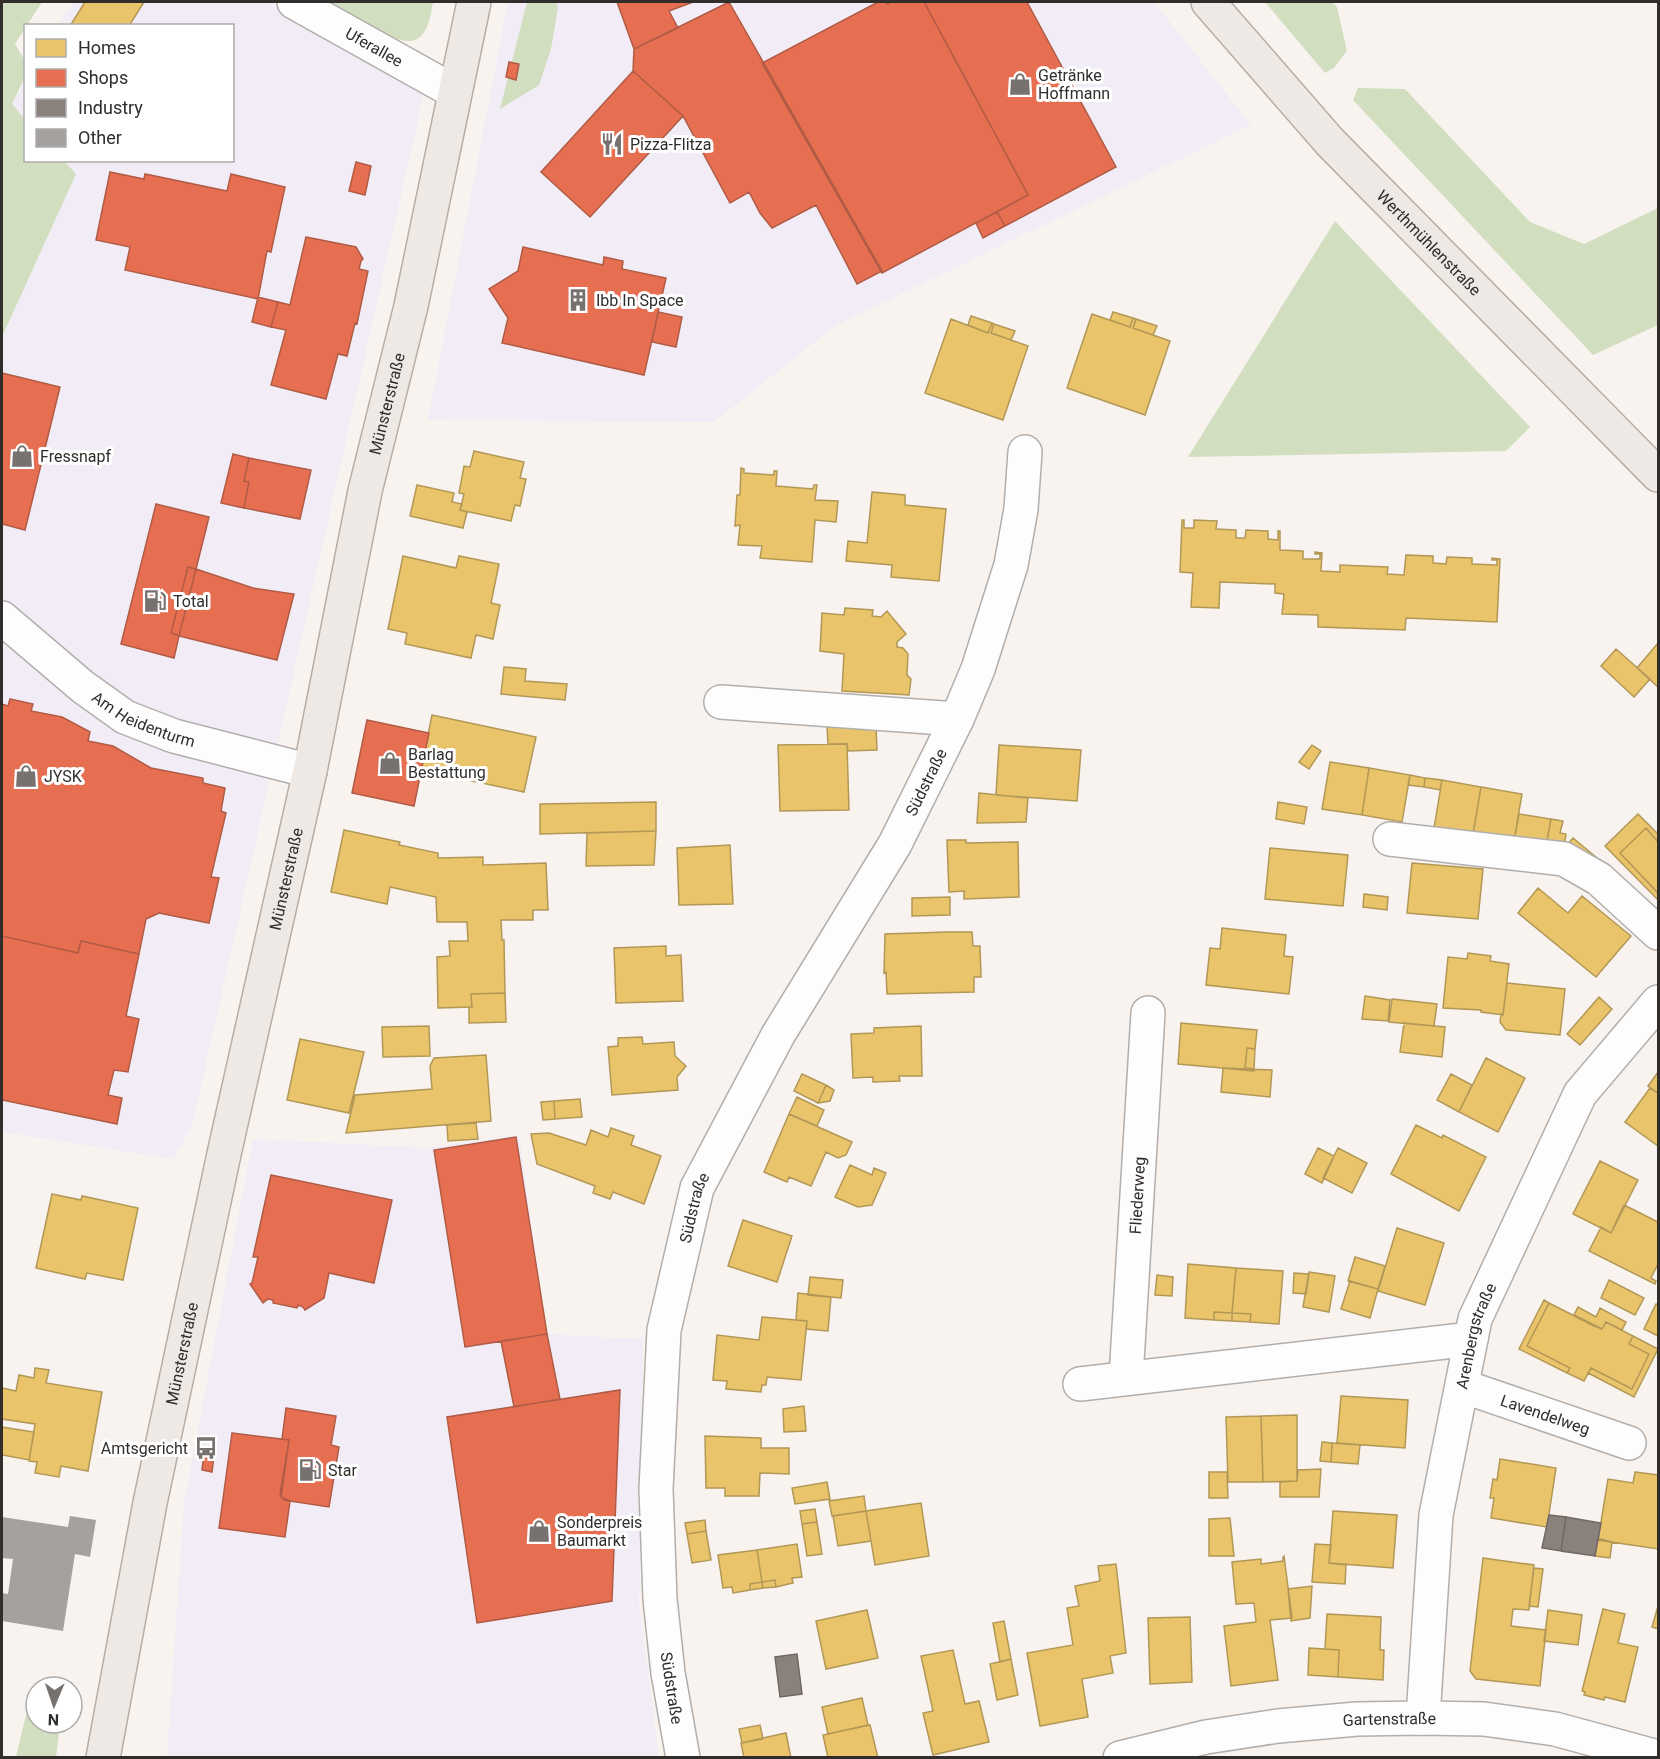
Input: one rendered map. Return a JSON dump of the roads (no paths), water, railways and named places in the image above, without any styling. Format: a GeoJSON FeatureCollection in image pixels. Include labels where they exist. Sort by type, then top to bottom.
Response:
{"type":"FeatureCollection","features":[{"type":"Feature","properties":{"kind":"main road","name":"Münsterstraße"},"geometry":{"type":"LineString","coordinates":[[103,1758],[150,1503],[224,1155],[310,771],[365,491],[411,306],[474,2]]}},
{"type":"Feature","properties":{"kind":"main road","name":"Werthmühlenstraße"},"geometry":{"type":"LineString","coordinates":[[1208,2],[1330,142],[1659,475]]}},
{"type":"Feature","properties":{"kind":"street","name":"Uferallee"},"geometry":{"type":"LineString","coordinates":[[294,2],[454,92]]}},
{"type":"Feature","properties":{"kind":"street","name":"Südstraße"},"geometry":{"type":"LineString","coordinates":[[683,1758],[668,1673],[660,1599],[656,1489],[664,1330],[697,1188],[778,1035],[895,844],[957,719],[978,669],[1011,565],[1021,509],[1024,452]]}},
{"type":"Feature","properties":{"kind":"street","name":"Am Heidenturm"},"geometry":{"type":"LineString","coordinates":[[2,618],[83,687],[125,717],[174,736],[310,771]]}},
{"type":"Feature","properties":{"kind":"street"},"geometry":{"type":"LineString","coordinates":[[721,702],[957,719]]}},
{"type":"Feature","properties":{"kind":"street"},"geometry":{"type":"LineString","coordinates":[[1390,839],[1564,859],[1599,879],[1659,933]]}},
{"type":"Feature","properties":{"kind":"street","name":"Arenbergstraße"},"geometry":{"type":"LineString","coordinates":[[1423,1718],[1436,1515],[1475,1319],[1580,1094],[1659,1002]]}},
{"type":"Feature","properties":{"kind":"street","name":"Fliederweg"},"geometry":{"type":"LineString","coordinates":[[1126,1378],[1148,1013]]}},
{"type":"Feature","properties":{"kind":"street"},"geometry":{"type":"LineString","coordinates":[[1080,1383],[1471,1339]]}},
{"type":"Feature","properties":{"kind":"street","name":"Lavendelweg"},"geometry":{"type":"LineString","coordinates":[[1462,1386],[1629,1443]]}},
{"type":"Feature","properties":{"kind":"street","name":"Gartenstraße"},"geometry":{"type":"LineString","coordinates":[[1120,1758],[1206,1737],[1278,1726],[1357,1719],[1423,1718],[1484,1719],[1555,1729],[1659,1757]]}},
{"type":"Feature","properties":{"kind":"place","name":"Getränke Hoffmann"},"geometry":{"type":"Point","coordinates":[1020,84]}},
{"type":"Feature","properties":{"kind":"place","name":"Pizza-Flitza"},"geometry":{"type":"Point","coordinates":[612,144]}},
{"type":"Feature","properties":{"kind":"place","name":"Ibb In Space"},"geometry":{"type":"Point","coordinates":[578,300]}},
{"type":"Feature","properties":{"kind":"place","name":"Fressnapf"},"geometry":{"type":"Point","coordinates":[22,456]}},
{"type":"Feature","properties":{"kind":"place","name":"Total"},"geometry":{"type":"Point","coordinates":[155,601]}},
{"type":"Feature","properties":{"kind":"place","name":"Barlag Bestattung"},"geometry":{"type":"Point","coordinates":[390,763]}},
{"type":"Feature","properties":{"kind":"place","name":"JYSK"},"geometry":{"type":"Point","coordinates":[26,776]}},
{"type":"Feature","properties":{"kind":"place","name":"Amtsgericht"},"geometry":{"type":"Point","coordinates":[206,1448]}},
{"type":"Feature","properties":{"kind":"place","name":"Star"},"geometry":{"type":"Point","coordinates":[310,1470]}},
{"type":"Feature","properties":{"kind":"place","name":"Sonderpreis Baumarkt"},"geometry":{"type":"Point","coordinates":[539,1531]}}]}
